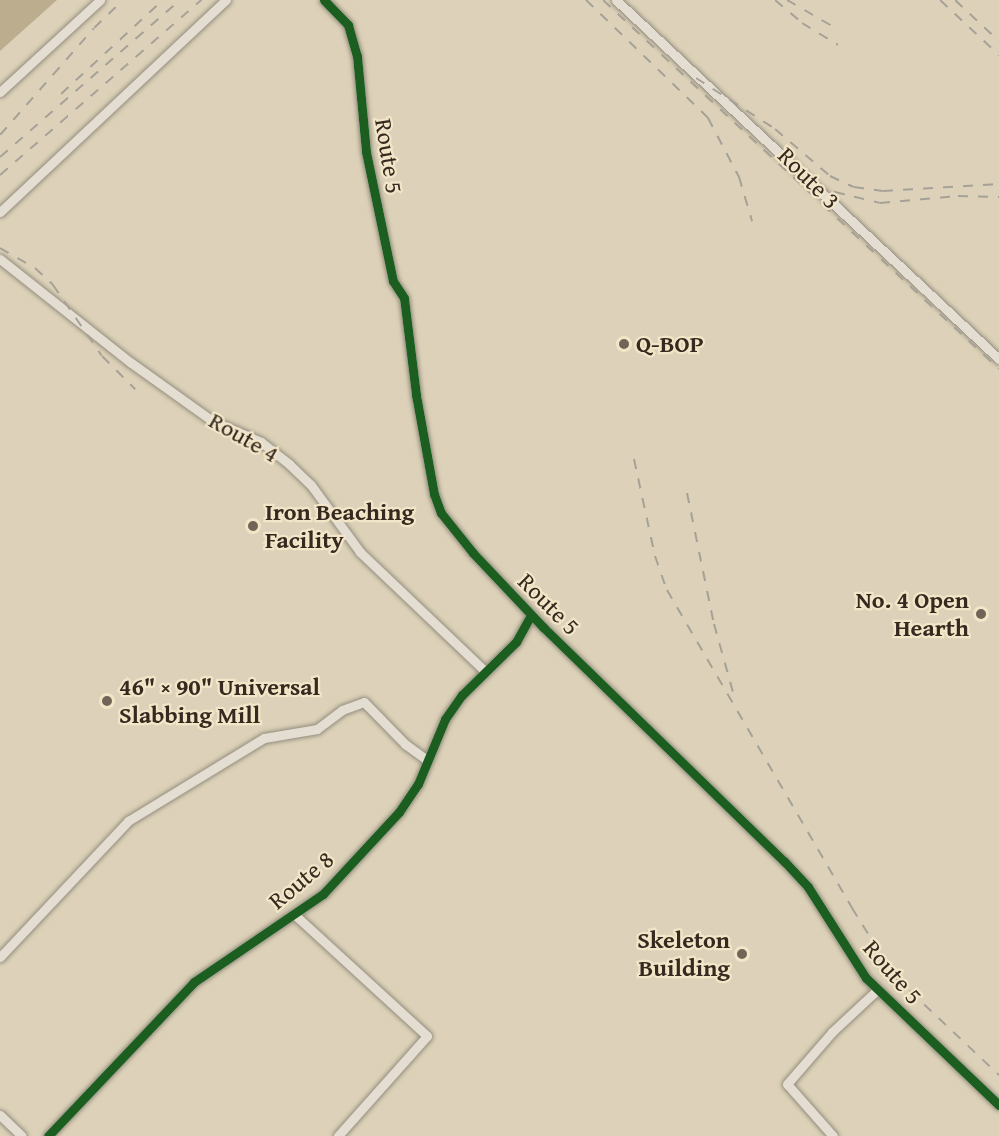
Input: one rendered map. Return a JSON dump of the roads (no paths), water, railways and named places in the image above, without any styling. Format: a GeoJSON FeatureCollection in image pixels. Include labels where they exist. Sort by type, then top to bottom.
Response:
{"type":"FeatureCollection","features":[{"type":"Feature","properties":{"kind":"street"},"geometry":{"type":"LineString","coordinates":[[0,92],[100,0]]}},
{"type":"Feature","properties":{"kind":"street"},"geometry":{"type":"LineString","coordinates":[[0,212],[226,0]]}},
{"type":"Feature","properties":{"kind":"street","name":"Route 5"},"geometry":{"type":"LineString","coordinates":[[324,0],[348,25],[357,56],[366,152],[393,281],[404,298],[434,494],[455,533],[531,615],[784,861],[808,887],[877,990],[999,1105]]}},
{"type":"Feature","properties":{"kind":"street","name":"Route 3"},"geometry":{"type":"LineString","coordinates":[[616,0],[999,359]]}},
{"type":"Feature","properties":{"kind":"street","name":"Route 4"},"geometry":{"type":"LineString","coordinates":[[0,259],[139,369],[211,420],[261,442],[289,464],[311,485],[360,552],[485,671]]}},
{"type":"Feature","properties":{"kind":"street","name":"Route 8"},"geometry":{"type":"LineString","coordinates":[[48,1136],[194,982],[323,894],[399,812],[418,784],[445,719],[485,671],[516,642],[531,615]]}},
{"type":"Feature","properties":{"kind":"street"},"geometry":{"type":"LineString","coordinates":[[0,957],[128,821],[264,738],[317,729],[342,710],[364,702],[405,744],[427,760]]}},
{"type":"Feature","properties":{"kind":"street","name":"Route 8"},"geometry":{"type":"LineString","coordinates":[[295,915],[428,1036],[338,1136]]}},
{"type":"Feature","properties":{"kind":"street"},"geometry":{"type":"LineString","coordinates":[[833,1136],[787,1084],[832,1032],[877,990]]}},
{"type":"Feature","properties":{"kind":"street"},"geometry":{"type":"LineString","coordinates":[[0,1115],[22,1136]]}},
{"type":"Feature","properties":{"kind":"railway"},"geometry":{"type":"LineString","coordinates":[[0,135],[94,28],[123,0]]}},
{"type":"Feature","properties":{"kind":"railway"},"geometry":{"type":"LineString","coordinates":[[61,94],[163,0]]}},
{"type":"Feature","properties":{"kind":"railway"},"geometry":{"type":"LineString","coordinates":[[0,157],[180,0]]}},
{"type":"Feature","properties":{"kind":"railway"},"geometry":{"type":"LineString","coordinates":[[0,175],[201,0]]}},
{"type":"Feature","properties":{"kind":"railway"},"geometry":{"type":"LineString","coordinates":[[586,0],[708,118],[739,177],[752,221]]}},
{"type":"Feature","properties":{"kind":"railway"},"geometry":{"type":"LineString","coordinates":[[603,0],[999,369]]}},
{"type":"Feature","properties":{"kind":"railway"},"geometry":{"type":"LineString","coordinates":[[775,0],[802,23],[838,45]]}},
{"type":"Feature","properties":{"kind":"railway"},"geometry":{"type":"LineString","coordinates":[[787,0],[839,30]]}},
{"type":"Feature","properties":{"kind":"railway"},"geometry":{"type":"LineString","coordinates":[[940,0],[999,55]]}},
{"type":"Feature","properties":{"kind":"railway"},"geometry":{"type":"LineString","coordinates":[[955,0],[999,41]]}},
{"type":"Feature","properties":{"kind":"railway"},"geometry":{"type":"LineString","coordinates":[[696,78],[775,129],[830,176],[854,187],[883,191],[999,184]]}},
{"type":"Feature","properties":{"kind":"railway"},"geometry":{"type":"LineString","coordinates":[[798,174],[835,192],[880,203],[958,196],[999,197]]}},
{"type":"Feature","properties":{"kind":"railway"},"geometry":{"type":"LineString","coordinates":[[0,248],[35,268],[53,285],[102,356],[135,389]]}},
{"type":"Feature","properties":{"kind":"railway"},"geometry":{"type":"LineString","coordinates":[[634,459],[655,556],[667,590],[852,908],[895,977],[999,1075]]}},
{"type":"Feature","properties":{"kind":"railway"},"geometry":{"type":"LineString","coordinates":[[687,493],[714,624],[735,699]]}},
{"type":"Feature","properties":{"kind":"place","name":"Q-BOP"},"geometry":{"type":"Point","coordinates":[624,344]}},
{"type":"Feature","properties":{"kind":"place","name":"Iron Beaching Facility"},"geometry":{"type":"Point","coordinates":[253,526]}},
{"type":"Feature","properties":{"kind":"place","name":"No. 4 Open Hearth"},"geometry":{"type":"Point","coordinates":[981,614]}},
{"type":"Feature","properties":{"kind":"place","name":"46\" × 90\" Universal Slabbing Mill"},"geometry":{"type":"Point","coordinates":[107,701]}},
{"type":"Feature","properties":{"kind":"place","name":"Skeleton Building"},"geometry":{"type":"Point","coordinates":[742,954]}}]}
